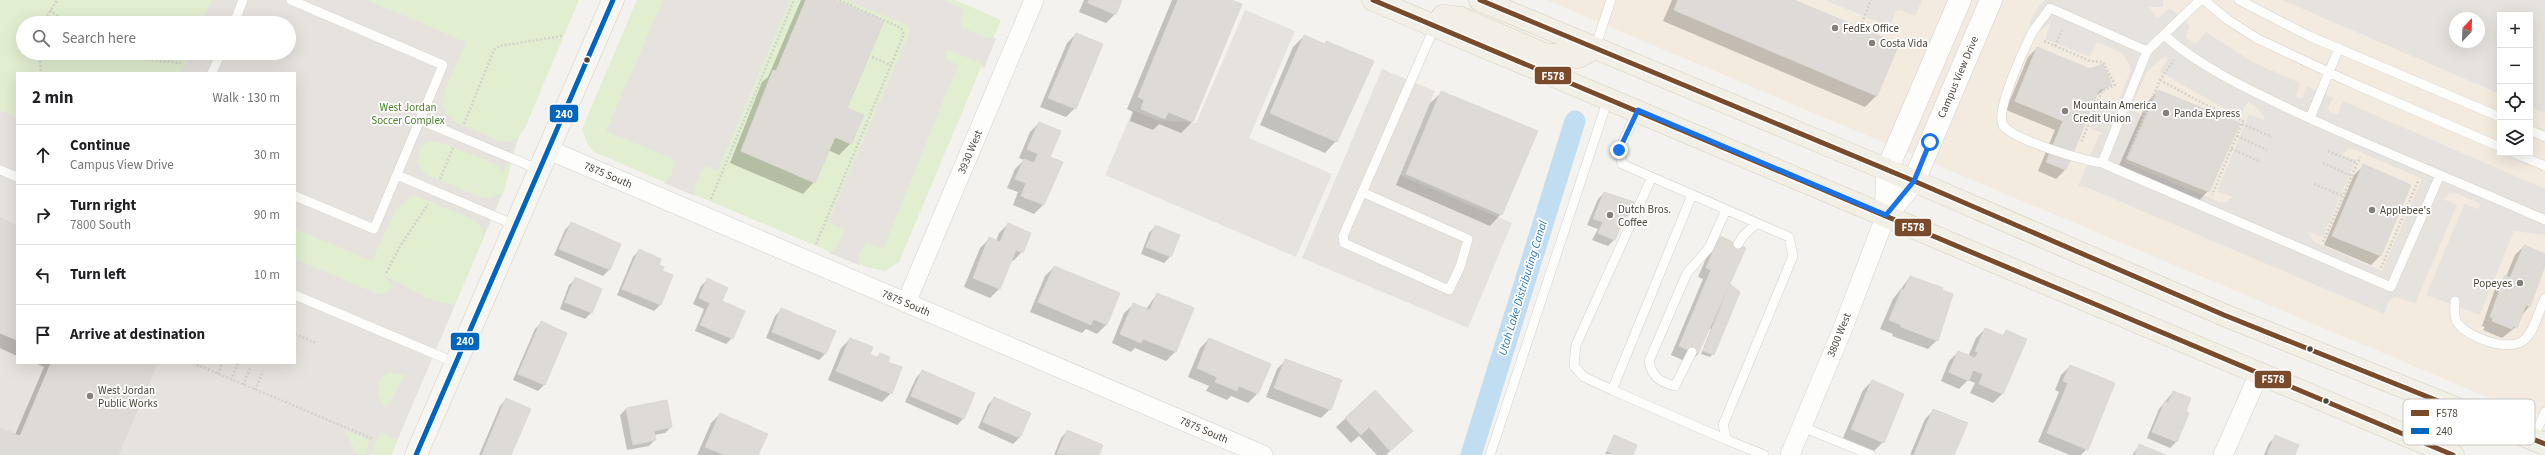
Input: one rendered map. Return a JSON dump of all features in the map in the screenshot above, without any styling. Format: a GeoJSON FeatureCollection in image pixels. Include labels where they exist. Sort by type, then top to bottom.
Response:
{"type":"FeatureCollection","features":[{"type":"Feature","properties":{"kind":"main road"},"geometry":{"type":"LineString","coordinates":[[416,455],[613,0]]}},
{"type":"Feature","properties":{"kind":"main road"},"geometry":{"type":"LineString","coordinates":[[1373,0],[1638,110],[2403,434]]}},
{"type":"Feature","properties":{"kind":"main road"},"geometry":{"type":"LineString","coordinates":[[1480,0],[1914,181],[2224,315],[2434,399]]}},
{"type":"Feature","properties":{"kind":"main road"},"geometry":{"type":"LineString","coordinates":[[1435,26],[1443,16],[1461,18],[1544,54],[1578,57],[1595,48]]}},
{"type":"Feature","properties":{"kind":"main road"},"geometry":{"type":"LineString","coordinates":[[2429,445],[2453,455]]}},
{"type":"Feature","properties":{"kind":"street","name":"3930 West"},"geometry":{"type":"LineString","coordinates":[[906,303],[1034,0]]}},
{"type":"Feature","properties":{"kind":"street"},"geometry":{"type":"LineString","coordinates":[[1886,215],[1887,170],[1960,0]]}},
{"type":"Feature","properties":{"kind":"street","name":"Campus View Drive"},"geometry":{"type":"LineString","coordinates":[[1886,215],[1914,181],[1991,0]]}},
{"type":"Feature","properties":{"kind":"street","name":"7875 South"},"geometry":{"type":"LineString","coordinates":[[549,150],[1264,455]]}},
{"type":"Feature","properties":{"kind":"street","name":"3800 West"},"geometry":{"type":"LineString","coordinates":[[1790,455],[1800,426],[1841,333],[1886,215]]}},
{"type":"Feature","properties":{"kind":"street"},"geometry":{"type":"LineString","coordinates":[[2223,455],[2259,374]]}},
{"type":"Feature","properties":{"kind":"lane"},"geometry":{"type":"LineString","coordinates":[[237,16],[243,0]]}},
{"type":"Feature","properties":{"kind":"lane"},"geometry":{"type":"LineString","coordinates":[[291,0],[443,65],[374,229],[296,196]]}},
{"type":"Feature","properties":{"kind":"lane"},"geometry":{"type":"LineString","coordinates":[[1595,48],[1611,0]]}},
{"type":"Feature","properties":{"kind":"lane"},"geometry":{"type":"LineString","coordinates":[[2102,164],[2147,51],[2200,0]]}},
{"type":"Feature","properties":{"kind":"lane"},"geometry":{"type":"LineString","coordinates":[[2204,0],[2228,20],[2258,39],[2497,146]]}},
{"type":"Feature","properties":{"kind":"lane"},"geometry":{"type":"LineString","coordinates":[[2239,0],[2273,19],[2497,116]]}},
{"type":"Feature","properties":{"kind":"lane"},"geometry":{"type":"LineString","coordinates":[[2147,51],[2050,8],[2026,44],[2002,107],[2001,120],[2009,132],[2071,157],[2102,164],[2391,287],[2440,175]]}},
{"type":"Feature","properties":{"kind":"lane"},"geometry":{"type":"LineString","coordinates":[[1362,192],[1468,239],[1460,267],[1449,290],[1344,243],[1343,236],[1362,192],[1435,26]]}},
{"type":"Feature","properties":{"kind":"lane"},"geometry":{"type":"LineString","coordinates":[[2164,35],[2181,49],[2212,70],[2310,118],[2545,220]]}},
{"type":"Feature","properties":{"kind":"lane"},"geometry":{"type":"LineString","coordinates":[[2310,118],[2339,48]]}},
{"type":"Feature","properties":{"kind":"lane"},"geometry":{"type":"LineString","coordinates":[[212,72],[218,60]]}},
{"type":"Feature","properties":{"kind":"lane"},"geometry":{"type":"LineString","coordinates":[[1490,455],[1609,98]]}},
{"type":"Feature","properties":{"kind":"lane"},"geometry":{"type":"LineString","coordinates":[[1638,110],[1619,150],[1622,164],[1651,179],[1789,237],[1793,256],[1723,425],[1727,440]]}},
{"type":"Feature","properties":{"kind":"lane"},"geometry":{"type":"LineString","coordinates":[[420,120],[540,170]]}},
{"type":"Feature","properties":{"kind":"lane"},"geometry":{"type":"LineString","coordinates":[[2533,131],[2545,137]]}},
{"type":"Feature","properties":{"kind":"lane"},"geometry":{"type":"LineString","coordinates":[[2521,156],[2545,166]]}},
{"type":"Feature","properties":{"kind":"lane"},"geometry":{"type":"LineString","coordinates":[[0,170],[16,177]]}},
{"type":"Feature","properties":{"kind":"lane"},"geometry":{"type":"LineString","coordinates":[[397,175],[516,225]]}},
{"type":"Feature","properties":{"kind":"lane"},"geometry":{"type":"LineString","coordinates":[[1651,179],[1576,345],[1574,366],[1584,377],[1764,455]]}},
{"type":"Feature","properties":{"kind":"lane"},"geometry":{"type":"LineString","coordinates":[[1612,390],[1692,195]]}},
{"type":"Feature","properties":{"kind":"lane"},"geometry":{"type":"LineString","coordinates":[[1692,352],[1675,386],[1661,382],[1652,373],[1649,361],[1687,273],[1709,248],[1726,210]]}},
{"type":"Feature","properties":{"kind":"lane"},"geometry":{"type":"LineString","coordinates":[[1738,244],[1743,236],[1757,223]]}},
{"type":"Feature","properties":{"kind":"lane"},"geometry":{"type":"LineString","coordinates":[[296,296],[456,364]]}},
{"type":"Feature","properties":{"kind":"lane"},"geometry":{"type":"LineString","coordinates":[[2455,301],[2455,318],[2463,329],[2501,346],[2519,344],[2526,339],[2545,298]]}},
{"type":"Feature","properties":{"kind":"lane"},"geometry":{"type":"LineString","coordinates":[[2539,441],[2545,412]]}},
{"type":"Feature","properties":{"kind":"lane"},"geometry":{"type":"LineString","coordinates":[[1800,426],[1871,455]]}},
{"type":"Feature","properties":{"kind":"path"},"geometry":{"type":"LineString","coordinates":[[47,16],[57,0]]}},
{"type":"Feature","properties":{"kind":"path"},"geometry":{"type":"LineString","coordinates":[[711,200],[794,0]]}},
{"type":"Feature","properties":{"kind":"path"},"geometry":{"type":"LineString","coordinates":[[816,244],[891,65],[904,30],[839,0]]}},
{"type":"Feature","properties":{"kind":"path"},"geometry":{"type":"LineString","coordinates":[[1862,23],[1871,0]]}},
{"type":"Feature","properties":{"kind":"path"},"geometry":{"type":"LineString","coordinates":[[50,10],[57,16]]}},
{"type":"Feature","properties":{"kind":"path"},"geometry":{"type":"LineString","coordinates":[[463,125],[494,50],[499,46],[562,36]]}},
{"type":"Feature","properties":{"kind":"path"},"geometry":{"type":"LineString","coordinates":[[2042,40],[2090,61],[2103,62],[2114,85],[2102,91],[2085,133]]}},
{"type":"Feature","properties":{"kind":"path"},"geometry":{"type":"LineString","coordinates":[[2133,163],[2126,160],[2160,80],[2181,49]]}},
{"type":"Feature","properties":{"kind":"path"},"geometry":{"type":"LineString","coordinates":[[872,57],[891,65]]}},
{"type":"Feature","properties":{"kind":"path"},"geometry":{"type":"LineString","coordinates":[[40,60],[41,72]]}},
{"type":"Feature","properties":{"kind":"path"},"geometry":{"type":"LineString","coordinates":[[152,60],[181,63]]}},
{"type":"Feature","properties":{"kind":"path"},"geometry":{"type":"LineString","coordinates":[[2160,80],[2204,104],[2243,121],[2242,124],[2272,137]]}},
{"type":"Feature","properties":{"kind":"path"},"geometry":{"type":"LineString","coordinates":[[2204,193],[2211,196],[2242,124]]}},
{"type":"Feature","properties":{"kind":"path"},"geometry":{"type":"LineString","coordinates":[[859,130],[863,132]]}},
{"type":"Feature","properties":{"kind":"path"},"geometry":{"type":"LineString","coordinates":[[2236,136],[2267,150]]}},
{"type":"Feature","properties":{"kind":"path"},"geometry":{"type":"LineString","coordinates":[[440,179],[453,148]]}},
{"type":"Feature","properties":{"kind":"path"},"geometry":{"type":"LineString","coordinates":[[2231,149],[2261,162]]}},
{"type":"Feature","properties":{"kind":"path"},"geometry":{"type":"LineString","coordinates":[[2328,151],[2357,163]]}},
{"type":"Feature","properties":{"kind":"path"},"geometry":{"type":"LineString","coordinates":[[2322,245],[2362,153]]}},
{"type":"Feature","properties":{"kind":"path"},"geometry":{"type":"LineString","coordinates":[[2323,163],[2352,176]]}},
{"type":"Feature","properties":{"kind":"path"},"geometry":{"type":"LineString","coordinates":[[2373,266],[2380,269],[2413,193],[2419,179],[2412,176]]}},
{"type":"Feature","properties":{"kind":"path"},"geometry":{"type":"LineString","coordinates":[[2314,184],[2343,196]]}},
{"type":"Feature","properties":{"kind":"path"},"geometry":{"type":"LineString","coordinates":[[386,273],[400,245],[429,202]]}},
{"type":"Feature","properties":{"kind":"path"},"geometry":{"type":"LineString","coordinates":[[296,334],[316,343]]}},
{"type":"Feature","properties":{"kind":"path"},"geometry":{"type":"LineString","coordinates":[[195,364],[373,440]]}},
{"type":"Feature","properties":{"kind":"path"},"geometry":{"type":"LineString","coordinates":[[218,374],[222,364]]}},
{"type":"Feature","properties":{"kind":"path"},"geometry":{"type":"LineString","coordinates":[[231,380],[238,364]]}},
{"type":"Feature","properties":{"kind":"path"},"geometry":{"type":"LineString","coordinates":[[243,385],[251,366]]}},
{"type":"Feature","properties":{"kind":"path"},"geometry":{"type":"LineString","coordinates":[[255,390],[263,371]]}},
{"type":"Feature","properties":{"kind":"shaded area"},"geometry":{"type":"Polygon","coordinates":[[[212,0],[367,0],[466,42],[445,90],[443,104],[447,115],[456,122],[499,141],[508,142],[519,136],[504,172],[495,164],[437,141],[428,142],[420,147],[417,162],[425,174],[478,196],[489,199],[502,193],[484,236],[482,227],[474,220],[413,195],[396,209],[372,261],[296,229],[296,72],[181,72],[187,60],[296,60],[296,16],[205,16],[212,0]]]}},
{"type":"Feature","properties":{"kind":"shaded area"},"geometry":{"type":"Polygon","coordinates":[[[663,0],[790,0],[718,170],[706,166],[701,171],[694,189],[695,196],[664,183],[669,179],[675,165],[673,159],[606,131],[663,0]]]}},
{"type":"Feature","properties":{"kind":"shaded area"},"geometry":{"type":"Polygon","coordinates":[[[846,0],[944,0],[963,9],[960,20],[963,28],[987,38],[996,38],[984,69],[980,63],[949,50],[945,51],[946,59],[958,65],[883,249],[866,242],[859,255],[859,265],[829,253],[837,247],[844,230],[828,222],[910,31],[907,25],[846,0]]]}},
{"type":"Feature","properties":{"kind":"shaded area"},"geometry":{"type":"Polygon","coordinates":[[[1546,0],[2545,0],[2545,416],[2535,413],[2535,399],[2492,399],[1546,0]]]}},
{"type":"Feature","properties":{"kind":"shaded area"},"geometry":{"type":"Polygon","coordinates":[[[1825,0],[1922,0],[1915,16],[1901,10],[1896,11],[1890,27],[1825,0]]]}},
{"type":"Feature","properties":{"kind":"shaded area"},"geometry":{"type":"Polygon","coordinates":[[[2045,0],[2163,0],[2163,7],[2149,7],[2157,18],[2170,8],[2190,26],[2186,36],[2190,42],[2196,44],[2206,32],[2251,61],[2300,83],[2296,97],[2302,99],[2306,86],[2333,98],[2327,110],[2334,114],[2338,113],[2343,101],[2545,189],[2545,235],[2514,231],[2480,315],[2426,295],[2465,203],[2477,209],[2480,207],[2479,203],[2457,194],[2450,194],[2443,199],[2457,205],[2415,304],[2397,297],[2389,300],[2384,314],[2086,187],[2078,186],[2099,135],[2104,134],[2090,128],[2102,99],[2117,105],[2130,72],[2130,65],[2122,53],[2097,42],[2090,57],[2045,39],[2050,25],[2048,24],[2041,30],[2029,24],[2036,10],[2045,0]],[[2165,56],[2147,71],[2134,101],[2136,112],[2143,117],[2124,162],[2220,202],[2226,202],[2232,197],[2217,191],[2249,114],[2264,120],[2264,116],[2255,106],[2248,102],[2240,117],[2177,82],[2160,71],[2168,59],[2165,56]],[[2348,149],[2342,155],[2356,160],[2323,237],[2308,232],[2314,242],[2382,271],[2422,179],[2354,149],[2348,149]]]}},
{"type":"Feature","properties":{"kind":"shaded area"},"geometry":{"type":"Polygon","coordinates":[[[2282,0],[2545,0],[2545,113],[2533,108],[2533,12],[2497,12],[2497,93],[2282,0]]]}},
{"type":"Feature","properties":{"kind":"shaded area"},"geometry":{"type":"Polygon","coordinates":[[[1245,10],[1295,31],[1249,138],[1332,174],[1296,257],[1105,175],[1133,110],[1157,120],[1196,123],[1245,10]]]}},
{"type":"Feature","properties":{"kind":"shaded area"},"geometry":{"type":"Polygon","coordinates":[[[1382,69],[1435,91],[1400,175],[1512,223],[1468,328],[1302,258],[1382,69]]]}},
{"type":"Feature","properties":{"kind":"shaded area","name":"West Jordan Public Works"},"geometry":{"type":"Polygon","coordinates":[[[0,110],[16,117],[16,364],[296,364],[296,237],[455,305],[391,455],[0,455],[0,110]]]}},
{"type":"Feature","properties":{"kind":"green space","name":"West Jordan Soccer Complex"},"geometry":{"type":"Polygon","coordinates":[[[0,0],[579,0],[525,128],[519,136],[504,190],[455,305],[427,299],[383,274],[394,287],[384,293],[375,293],[296,259],[296,72],[16,72],[16,117],[0,110],[0,0]]]}},
{"type":"Feature","properties":{"kind":"green space"},"geometry":{"type":"Polygon","coordinates":[[[637,0],[955,0],[1001,20],[899,262],[885,271],[866,267],[594,152],[588,145],[582,129],[637,0]]]}},
{"type":"Feature","properties":{"kind":"green space"},"geometry":{"type":"Polygon","coordinates":[[[390,372],[405,375],[386,408],[378,393],[378,384],[384,375],[390,372]]]}},
{"type":"Feature","properties":{"kind":"green space"},"geometry":{"type":"Polygon","coordinates":[[[344,430],[369,440],[365,455],[358,455],[344,430]]]}},
{"type":"Feature","properties":{"kind":"green space"},"geometry":{"type":"Polygon","coordinates":[[[381,431],[390,438],[398,439],[391,455],[370,455],[381,431]]]}},
{"type":"Feature","properties":{"kind":"building"},"geometry":{"type":"Polygon","coordinates":[[[806,0],[834,0],[884,21],[847,108],[864,115],[851,144],[835,137],[815,183],[741,151],[773,70],[776,71],[806,0]]]}},
{"type":"Feature","properties":{"kind":"building"},"geometry":{"type":"Polygon","coordinates":[[[1089,0],[1122,0],[1116,15],[1088,3],[1089,0]]]}},
{"type":"Feature","properties":{"kind":"building"},"geometry":{"type":"Polygon","coordinates":[[[1178,0],[1231,0],[1242,4],[1193,122],[1168,112],[1165,119],[1141,109],[1144,100],[1138,97],[1178,0]]]}},
{"type":"Feature","properties":{"kind":"building"},"geometry":{"type":"Polygon","coordinates":[[[1678,0],[1794,0],[1899,44],[1877,96],[1674,10],[1678,0]]]}},
{"type":"Feature","properties":{"kind":"building"},"geometry":{"type":"Polygon","coordinates":[[[1076,33],[1103,44],[1076,109],[1048,98],[1076,33]]]}},
{"type":"Feature","properties":{"kind":"building"},"geometry":{"type":"Polygon","coordinates":[[[1304,35],[1325,44],[1326,41],[1374,61],[1337,142],[1270,113],[1304,35]]]}},
{"type":"Feature","properties":{"kind":"building","name":"Mountain America Credit Union"},"geometry":{"type":"Polygon","coordinates":[[[2037,47],[2090,69],[2103,64],[2112,85],[2099,90],[2066,170],[2046,162],[2063,121],[2015,101],[2037,47]]]}},
{"type":"Feature","properties":{"kind":"building"},"geometry":{"type":"Polygon","coordinates":[[[2158,90],[2240,123],[2209,192],[2127,159],[2158,90]]]}},
{"type":"Feature","properties":{"kind":"building"},"geometry":{"type":"Polygon","coordinates":[[[1441,91],[1538,131],[1502,215],[1406,174],[1441,91]]]}},
{"type":"Feature","properties":{"kind":"building"},"geometry":{"type":"Polygon","coordinates":[[[1039,122],[1061,131],[1050,157],[1063,162],[1044,205],[1021,196],[1026,183],[1015,179],[1024,159],[1034,163],[1038,154],[1027,149],[1039,122]]]}},
{"type":"Feature","properties":{"kind":"building","name":"Applebee's"},"geometry":{"type":"Polygon","coordinates":[[[2363,164],[2411,185],[2381,256],[2332,236],[2363,164]]]}},
{"type":"Feature","properties":{"kind":"building","name":"Dutch Bros. Coffee"},"geometry":{"type":"Polygon","coordinates":[[[1604,192],[1637,203],[1633,211],[1628,209],[1615,240],[1598,233],[1603,222],[1593,219],[1604,192]]]}},
{"type":"Feature","properties":{"kind":"building"},"geometry":{"type":"Polygon","coordinates":[[[0,218],[16,226],[16,340],[0,333],[0,218]]]}},
{"type":"Feature","properties":{"kind":"building"},"geometry":{"type":"Polygon","coordinates":[[[571,222],[621,244],[610,270],[559,249],[571,222]]]}},
{"type":"Feature","properties":{"kind":"building"},"geometry":{"type":"Polygon","coordinates":[[[1008,223],[1031,233],[1023,253],[1016,250],[1000,289],[973,278],[989,237],[1000,242],[1008,223]]]}},
{"type":"Feature","properties":{"kind":"building"},"geometry":{"type":"Polygon","coordinates":[[[1155,225],[1180,235],[1171,257],[1146,247],[1155,225]]]}},
{"type":"Feature","properties":{"kind":"building"},"geometry":{"type":"Polygon","coordinates":[[[1720,236],[1746,248],[1698,354],[1679,346],[1711,270],[1706,268],[1720,236]]]}},
{"type":"Feature","properties":{"kind":"building","name":"Popeyes"},"geometry":{"type":"Polygon","coordinates":[[[2524,245],[2545,254],[2545,265],[2530,307],[2526,305],[2517,328],[2513,326],[2512,329],[2492,321],[2493,318],[2490,317],[2505,275],[2510,278],[2524,245]]]}},
{"type":"Feature","properties":{"kind":"building"},"geometry":{"type":"Polygon","coordinates":[[[639,249],[661,259],[659,265],[664,267],[662,271],[673,275],[661,305],[622,289],[639,249]]]}},
{"type":"Feature","properties":{"kind":"building"},"geometry":{"type":"Polygon","coordinates":[[[1054,266],[1120,293],[1107,325],[1093,319],[1091,325],[1038,302],[1054,266]]]}},
{"type":"Feature","properties":{"kind":"building"},"geometry":{"type":"Polygon","coordinates":[[[1910,276],[1943,288],[1942,290],[1953,294],[1938,341],[1901,327],[1901,325],[1889,320],[1902,289],[1904,290],[1910,276]]]}},
{"type":"Feature","properties":{"kind":"building"},"geometry":{"type":"Polygon","coordinates":[[[575,277],[602,289],[592,313],[565,302],[575,277]]]}},
{"type":"Feature","properties":{"kind":"building"},"geometry":{"type":"Polygon","coordinates":[[[707,278],[728,288],[722,301],[745,311],[733,339],[700,325],[710,303],[699,298],[707,278]]]}},
{"type":"Feature","properties":{"kind":"building"},"geometry":{"type":"Polygon","coordinates":[[[1730,284],[1740,292],[1714,355],[1703,351],[1730,284]]]}},
{"type":"Feature","properties":{"kind":"building"},"geometry":{"type":"Polygon","coordinates":[[[1157,293],[1194,308],[1176,352],[1143,339],[1141,343],[1120,334],[1133,303],[1150,310],[1157,293]]]}},
{"type":"Feature","properties":{"kind":"building"},"geometry":{"type":"Polygon","coordinates":[[[781,308],[836,331],[826,354],[772,332],[781,308]]]}},
{"type":"Feature","properties":{"kind":"building"},"geometry":{"type":"Polygon","coordinates":[[[541,321],[567,333],[545,385],[518,374],[541,321]]]}},
{"type":"Feature","properties":{"kind":"building"},"geometry":{"type":"Polygon","coordinates":[[[1985,328],[2004,336],[2006,330],[2027,339],[2003,394],[1979,384],[1983,374],[1973,370],[1969,381],[1949,372],[1958,351],[1975,358],[1978,352],[1975,351],[1985,328]]]}},
{"type":"Feature","properties":{"kind":"building"},"geometry":{"type":"Polygon","coordinates":[[[850,338],[873,347],[870,354],[878,358],[880,353],[890,357],[888,362],[902,367],[892,394],[836,371],[850,338]]]}},
{"type":"Feature","properties":{"kind":"building"},"geometry":{"type":"Polygon","coordinates":[[[1209,338],[1271,364],[1258,394],[1239,386],[1237,391],[1215,382],[1217,377],[1197,368],[1209,338]]]}},
{"type":"Feature","properties":{"kind":"building"},"geometry":{"type":"Polygon","coordinates":[[[1285,359],[1342,380],[1331,410],[1274,388],[1285,359]]]}},
{"type":"Feature","properties":{"kind":"building","name":"West Jordan Public Works"},"geometry":{"type":"Polygon","coordinates":[[[51,364],[157,364],[118,455],[0,455],[0,428],[20,436],[51,364]]]}},
{"type":"Feature","properties":{"kind":"building"},"geometry":{"type":"Polygon","coordinates":[[[2070,365],[2115,383],[2088,450],[2047,433],[2068,383],[2063,381],[2070,365]]]}},
{"type":"Feature","properties":{"kind":"building"},"geometry":{"type":"Polygon","coordinates":[[[922,370],[975,393],[964,419],[911,396],[922,370]]]}},
{"type":"Feature","properties":{"kind":"building"},"geometry":{"type":"Polygon","coordinates":[[[1872,380],[1904,394],[1884,443],[1851,429],[1872,380]]]}},
{"type":"Feature","properties":{"kind":"building"},"geometry":{"type":"Polygon","coordinates":[[[1375,390],[1413,431],[1390,451],[1369,427],[1361,435],[1345,418],[1375,390]]]}},
{"type":"Feature","properties":{"kind":"building"},"geometry":{"type":"Polygon","coordinates":[[[2173,391],[2191,398],[2186,411],[2189,413],[2177,442],[2152,432],[2165,401],[2168,403],[2173,391]]]}},
{"type":"Feature","properties":{"kind":"building"},"geometry":{"type":"Polygon","coordinates":[[[994,397],[1031,413],[1020,438],[983,422],[994,397]]]}},
{"type":"Feature","properties":{"kind":"building"},"geometry":{"type":"Polygon","coordinates":[[[506,398],[531,409],[511,455],[482,455],[506,398]]]}},
{"type":"Feature","properties":{"kind":"building"},"geometry":{"type":"Polygon","coordinates":[[[667,400],[672,427],[654,431],[656,440],[633,445],[626,408],[667,400]]]}},
{"type":"Feature","properties":{"kind":"building"},"geometry":{"type":"Polygon","coordinates":[[[1933,409],[1968,423],[1954,455],[1914,455],[1933,409]]]}},
{"type":"Feature","properties":{"kind":"building"},"geometry":{"type":"Polygon","coordinates":[[[720,413],[768,434],[758,455],[725,455],[705,447],[720,413]]]}},
{"type":"Feature","properties":{"kind":"building"},"geometry":{"type":"Polygon","coordinates":[[[1067,430],[1103,445],[1099,455],[1057,454],[1067,430]]]}},
{"type":"Feature","properties":{"kind":"building"},"geometry":{"type":"Polygon","coordinates":[[[1614,435],[1637,445],[1633,455],[1616,455],[1607,451],[1614,435]]]}},
{"type":"Feature","properties":{"kind":"building"},"geometry":{"type":"Polygon","coordinates":[[[2275,435],[2299,445],[2295,455],[2267,455],[2275,435]]]}},
{"type":"Feature","properties":{"kind":"building"},"geometry":{"type":"Polygon","coordinates":[[[2139,444],[2166,455],[2135,455],[2139,444]]]}},
{"type":"Feature","properties":{"kind":"waterway","name":"Utah Lake Distributing Canal"},"geometry":{"type":"LineString","coordinates":[[1471,455],[1575,121]]}},
{"type":"Feature","properties":{"kind":"transit line","name":"240"},"geometry":{"type":"LineString","coordinates":[[416,455],[613,0]]}},
{"type":"Feature","properties":{"kind":"transit line","name":"F578"},"geometry":{"type":"LineString","coordinates":[[1373,0],[2403,434]]}},
{"type":"Feature","properties":{"kind":"transit line","name":"F578"},"geometry":{"type":"LineString","coordinates":[[1480,0],[1914,181],[2224,315],[2433,399]]}},
{"type":"Feature","properties":{"kind":"transit line","name":"F578"},"geometry":{"type":"LineString","coordinates":[[2535,440],[2545,444]]}},
{"type":"Feature","properties":{"kind":"transit line","name":"F578"},"geometry":{"type":"LineString","coordinates":[[2429,445],[2453,455]]}},
{"type":"Feature","properties":{"kind":"place","name":"FedEx Office"},"geometry":{"type":"Point","coordinates":[1835,28]}},
{"type":"Feature","properties":{"kind":"place","name":"Costa Vida"},"geometry":{"type":"Point","coordinates":[1872,43]}},
{"type":"Feature","properties":{"kind":"place","name":"Mountain America Credit Union"},"geometry":{"type":"Point","coordinates":[2065,111]}},
{"type":"Feature","properties":{"kind":"place","name":"Panda Express"},"geometry":{"type":"Point","coordinates":[2166,113]}},
{"type":"Feature","properties":{"kind":"place","name":"Applebee's"},"geometry":{"type":"Point","coordinates":[2372,210]}},
{"type":"Feature","properties":{"kind":"place","name":"Dutch Bros. Coffee"},"geometry":{"type":"Point","coordinates":[1610,215]}},
{"type":"Feature","properties":{"kind":"place","name":"Popeyes"},"geometry":{"type":"Point","coordinates":[2520,283]}},
{"type":"Feature","properties":{"kind":"place","name":"West Jordan Public Works"},"geometry":{"type":"Point","coordinates":[90,396]}},
{"type":"Feature","properties":{"kind":"route"},"geometry":{"type":"LineString","coordinates":[[1619,150],[1638,110],[1886,215],[1914,181],[1930,142]]}}]}
